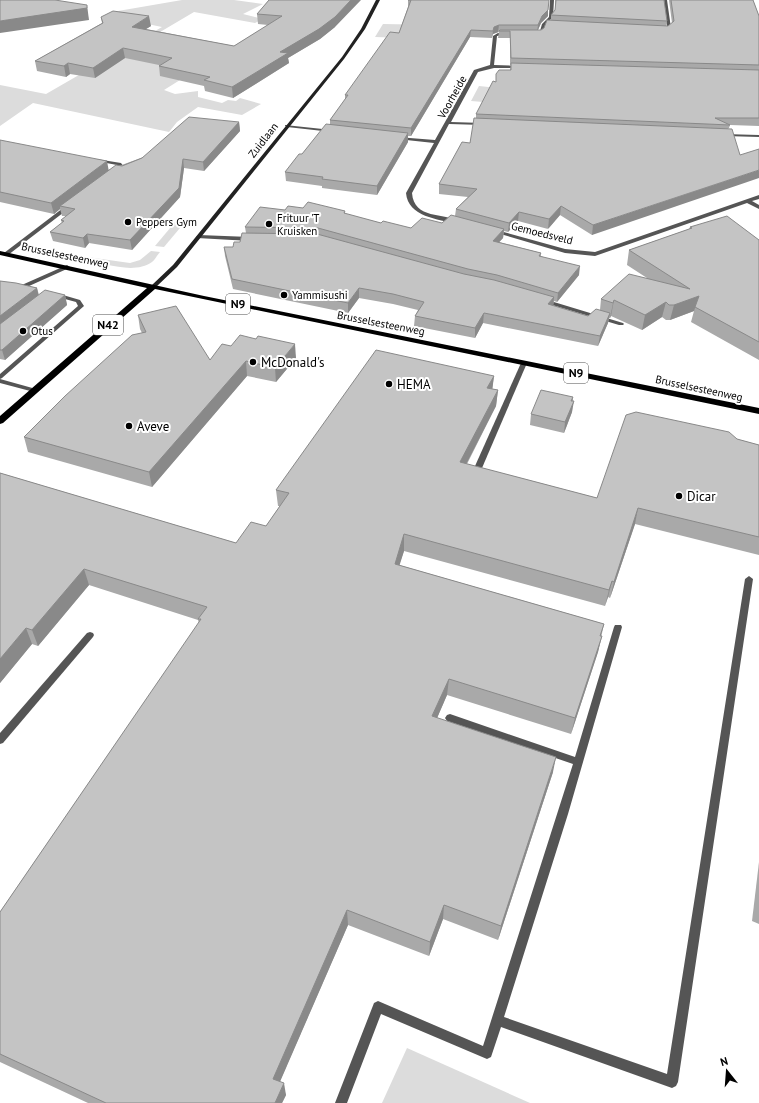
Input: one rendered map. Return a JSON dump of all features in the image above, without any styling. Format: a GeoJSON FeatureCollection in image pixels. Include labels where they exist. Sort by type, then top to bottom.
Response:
{"type":"FeatureCollection","features":[{"type":"Feature","properties":{"kind":"main road","name":"Zuidlaan"},"geometry":{"type":"LineString","coordinates":[[154,286],[175,266],[343,58],[363,29],[378,0]]}},
{"type":"Feature","properties":{"kind":"main road","name":"Brusselsesteenweg"},"geometry":{"type":"LineString","coordinates":[[3,253],[204,298],[759,411]]}},
{"type":"Feature","properties":{"kind":"main road","name":"N42"},"geometry":{"type":"LineString","coordinates":[[0,421],[154,286]]}},
{"type":"Feature","properties":{"kind":"street"},"geometry":{"type":"LineString","coordinates":[[528,35],[540,34],[544,24],[551,17],[552,0]]}},
{"type":"Feature","properties":{"kind":"street"},"geometry":{"type":"LineString","coordinates":[[654,29],[669,28],[665,0]]}},
{"type":"Feature","properties":{"kind":"street"},"geometry":{"type":"LineString","coordinates":[[544,24],[558,24]]}},
{"type":"Feature","properties":{"kind":"street"},"geometry":{"type":"LineString","coordinates":[[492,67],[495,36],[498,34],[513,35]]}},
{"type":"Feature","properties":{"kind":"street","name":"Voorheide"},"geometry":{"type":"LineString","coordinates":[[437,142],[476,72],[482,68],[492,67],[528,67]]}},
{"type":"Feature","properties":{"kind":"street"},"geometry":{"type":"LineString","coordinates":[[448,123],[489,124]]}},
{"type":"Feature","properties":{"kind":"street"},"geometry":{"type":"LineString","coordinates":[[287,126],[334,131]]}},
{"type":"Feature","properties":{"kind":"street"},"geometry":{"type":"LineString","coordinates":[[719,135],[759,136]]}},
{"type":"Feature","properties":{"kind":"street"},"geometry":{"type":"LineString","coordinates":[[390,137],[437,142],[408,193],[408,200],[413,208],[424,213],[463,223]]}},
{"type":"Feature","properties":{"kind":"street"},"geometry":{"type":"LineString","coordinates":[[89,159],[119,164],[121,167],[109,176]]}},
{"type":"Feature","properties":{"kind":"street","name":"Gemoedsveld"},"geometry":{"type":"LineString","coordinates":[[486,229],[565,251],[595,254],[759,197]]}},
{"type":"Feature","properties":{"kind":"street"},"geometry":{"type":"LineString","coordinates":[[748,201],[759,207]]}},
{"type":"Feature","properties":{"kind":"street"},"geometry":{"type":"LineString","coordinates":[[3,253],[72,204]]}},
{"type":"Feature","properties":{"kind":"street"},"geometry":{"type":"LineString","coordinates":[[199,236],[258,239]]}},
{"type":"Feature","properties":{"kind":"street"},"geometry":{"type":"LineString","coordinates":[[0,287],[16,290],[67,267]]}},
{"type":"Feature","properties":{"kind":"street"},"geometry":{"type":"LineString","coordinates":[[0,377],[81,306],[78,301],[49,294]]}},
{"type":"Feature","properties":{"kind":"street"},"geometry":{"type":"LineString","coordinates":[[538,299],[621,324]]}},
{"type":"Feature","properties":{"kind":"street"},"geometry":{"type":"LineString","coordinates":[[475,475],[524,362]]}},
{"type":"Feature","properties":{"kind":"street"},"geometry":{"type":"LineString","coordinates":[[0,381],[34,390]]}},
{"type":"Feature","properties":{"kind":"street"},"geometry":{"type":"LineString","coordinates":[[497,1020],[672,1082],[749,579]]}},
{"type":"Feature","properties":{"kind":"street"},"geometry":{"type":"LineString","coordinates":[[341,1103],[378,1007],[487,1053],[578,762],[618,627]]}},
{"type":"Feature","properties":{"kind":"street"},"geometry":{"type":"LineString","coordinates":[[0,740],[90,635]]}},
{"type":"Feature","properties":{"kind":"street"},"geometry":{"type":"LineString","coordinates":[[450,718],[578,762]]}},
{"type":"Feature","properties":{"kind":"shaded area"},"geometry":{"type":"Polygon","coordinates":[[[182,0],[234,0],[263,4],[243,14],[263,19],[255,23],[194,12],[150,38],[188,75],[164,90],[175,94],[198,91],[198,97],[222,103],[228,100],[236,101],[240,98],[261,104],[242,115],[198,107],[177,122],[169,132],[33,103],[0,126],[0,85],[46,94],[162,27],[123,19],[124,16],[118,11],[182,0]]]}},
{"type":"Feature","properties":{"kind":"shaded area"},"geometry":{"type":"Polygon","coordinates":[[[383,24],[439,25],[438,39],[375,37],[383,24]]]}},
{"type":"Feature","properties":{"kind":"shaded area"},"geometry":{"type":"Polygon","coordinates":[[[479,86],[527,91],[519,105],[471,101],[479,86]]]}},
{"type":"Feature","properties":{"kind":"shaded area"},"geometry":{"type":"Polygon","coordinates":[[[176,221],[185,222],[164,247],[155,246],[176,221]]]}},
{"type":"Feature","properties":{"kind":"shaded area"},"geometry":{"type":"Polygon","coordinates":[[[151,251],[160,252],[152,262],[145,266],[136,268],[118,267],[84,259],[87,257],[130,263],[140,260],[151,251]]]}},
{"type":"Feature","properties":{"kind":"shaded area"},"geometry":{"type":"Polygon","coordinates":[[[407,1048],[530,1103],[382,1103],[407,1048]]]}},
{"type":"Feature","properties":{"kind":"building"},"geometry":{"type":"Polygon","coordinates":[[[0,0],[55,0],[87,5],[87,8],[0,21],[0,0]]]}},
{"type":"Feature","properties":{"kind":"building"},"geometry":{"type":"Polygon","coordinates":[[[269,0],[351,0],[335,17],[319,29],[280,52],[288,53],[232,87],[204,80],[210,77],[159,66],[172,58],[123,48],[93,68],[68,63],[64,66],[35,61],[103,23],[101,17],[113,11],[149,16],[132,27],[234,46],[282,16],[257,14],[269,0]]]}},
{"type":"Feature","properties":{"kind":"building"},"geometry":{"type":"Polygon","coordinates":[[[411,0],[549,0],[548,10],[542,16],[538,25],[499,25],[494,27],[493,31],[471,30],[411,128],[330,120],[348,95],[345,95],[390,32],[399,33],[411,0]]]}},
{"type":"Feature","properties":{"kind":"building"},"geometry":{"type":"Polygon","coordinates":[[[556,0],[664,0],[667,21],[551,15],[555,10],[556,0]]]}},
{"type":"Feature","properties":{"kind":"building"},"geometry":{"type":"Polygon","coordinates":[[[671,0],[753,0],[759,16],[759,65],[511,58],[510,31],[499,31],[541,30],[544,28],[547,20],[668,26],[674,21],[671,0]]]}},
{"type":"Feature","properties":{"kind":"building"},"geometry":{"type":"Polygon","coordinates":[[[511,63],[759,70],[759,118],[715,118],[730,125],[476,114],[493,81],[496,82],[496,74],[499,70],[511,70],[511,63]]]}},
{"type":"Feature","properties":{"kind":"building"},"geometry":{"type":"Polygon","coordinates":[[[189,117],[239,122],[203,162],[183,159],[179,188],[130,240],[87,234],[83,238],[50,232],[64,221],[61,220],[75,209],[60,206],[116,165],[122,166],[142,158],[189,117]]]}},
{"type":"Feature","properties":{"kind":"building"},"geometry":{"type":"Polygon","coordinates":[[[474,118],[732,129],[740,155],[759,149],[759,170],[593,225],[561,206],[549,219],[519,212],[509,223],[456,209],[477,189],[439,184],[462,142],[470,143],[474,118]]]}},
{"type":"Feature","properties":{"kind":"building"},"geometry":{"type":"Polygon","coordinates":[[[326,124],[408,133],[377,186],[322,179],[323,177],[285,172],[299,154],[302,154],[326,124]]]}},
{"type":"Feature","properties":{"kind":"building"},"geometry":{"type":"Polygon","coordinates":[[[0,140],[107,161],[51,203],[0,192],[0,140]]]}},
{"type":"Feature","properties":{"kind":"building"},"geometry":{"type":"Polygon","coordinates":[[[308,202],[345,211],[344,213],[381,223],[383,221],[411,228],[422,218],[442,223],[451,215],[504,229],[493,241],[541,253],[539,256],[580,266],[558,293],[497,275],[468,269],[318,228],[245,227],[260,207],[285,210],[288,206],[303,208],[308,202]]]}},
{"type":"Feature","properties":{"kind":"building"},"geometry":{"type":"Polygon","coordinates":[[[727,216],[759,240],[759,342],[695,307],[699,296],[674,305],[669,305],[666,302],[645,315],[614,300],[613,303],[601,299],[629,274],[690,289],[629,250],[692,228],[690,227],[727,216]]]}},
{"type":"Feature","properties":{"kind":"building"},"geometry":{"type":"Polygon","coordinates":[[[242,233],[317,234],[554,297],[548,304],[588,316],[596,309],[610,313],[600,336],[484,313],[475,328],[415,316],[424,302],[393,294],[359,288],[348,303],[232,279],[224,247],[233,247],[234,242],[240,242],[242,233]]]}},
{"type":"Feature","properties":{"kind":"building"},"geometry":{"type":"Polygon","coordinates":[[[0,281],[16,283],[37,288],[0,316],[0,281]]]}},
{"type":"Feature","properties":{"kind":"building"},"geometry":{"type":"Polygon","coordinates":[[[45,290],[65,295],[2,350],[0,350],[0,324],[45,290]]]}},
{"type":"Feature","properties":{"kind":"building"},"geometry":{"type":"Polygon","coordinates":[[[176,306],[210,360],[222,344],[231,346],[240,335],[256,339],[258,336],[295,344],[275,368],[246,361],[149,472],[24,437],[65,396],[132,335],[146,332],[138,315],[176,306]]]}},
{"type":"Feature","properties":{"kind":"building"},"geometry":{"type":"Polygon","coordinates":[[[376,350],[494,376],[487,388],[498,390],[460,462],[597,498],[626,415],[636,412],[729,432],[737,439],[759,445],[759,537],[638,508],[614,582],[612,581],[609,590],[404,534],[395,564],[604,624],[600,636],[602,636],[575,718],[449,679],[432,716],[556,757],[501,926],[444,905],[430,942],[347,910],[273,1079],[284,1083],[275,1103],[106,1103],[0,1054],[0,912],[201,619],[198,619],[207,607],[84,569],[32,630],[26,628],[0,659],[0,473],[236,543],[251,522],[266,526],[289,493],[276,490],[376,350]]]}},
{"type":"Feature","properties":{"kind":"building"},"geometry":{"type":"Polygon","coordinates":[[[541,390],[573,397],[571,401],[574,401],[565,422],[531,414],[541,390]]]}},
{"type":"Feature","properties":{"kind":"place","name":"Peppers Gym"},"geometry":{"type":"Point","coordinates":[128,222]}},
{"type":"Feature","properties":{"kind":"place","name":"Frituur 'T Kruisken"},"geometry":{"type":"Point","coordinates":[269,224]}},
{"type":"Feature","properties":{"kind":"place","name":"Yammisushi"},"geometry":{"type":"Point","coordinates":[284,295]}},
{"type":"Feature","properties":{"kind":"place","name":"Otus"},"geometry":{"type":"Point","coordinates":[23,331]}},
{"type":"Feature","properties":{"kind":"place","name":"McDonald's"},"geometry":{"type":"Point","coordinates":[253,362]}},
{"type":"Feature","properties":{"kind":"place","name":"HEMA"},"geometry":{"type":"Point","coordinates":[389,384]}},
{"type":"Feature","properties":{"kind":"place","name":"Aveve"},"geometry":{"type":"Point","coordinates":[129,426]}},
{"type":"Feature","properties":{"kind":"place","name":"Dicar"},"geometry":{"type":"Point","coordinates":[679,496]}}]}
